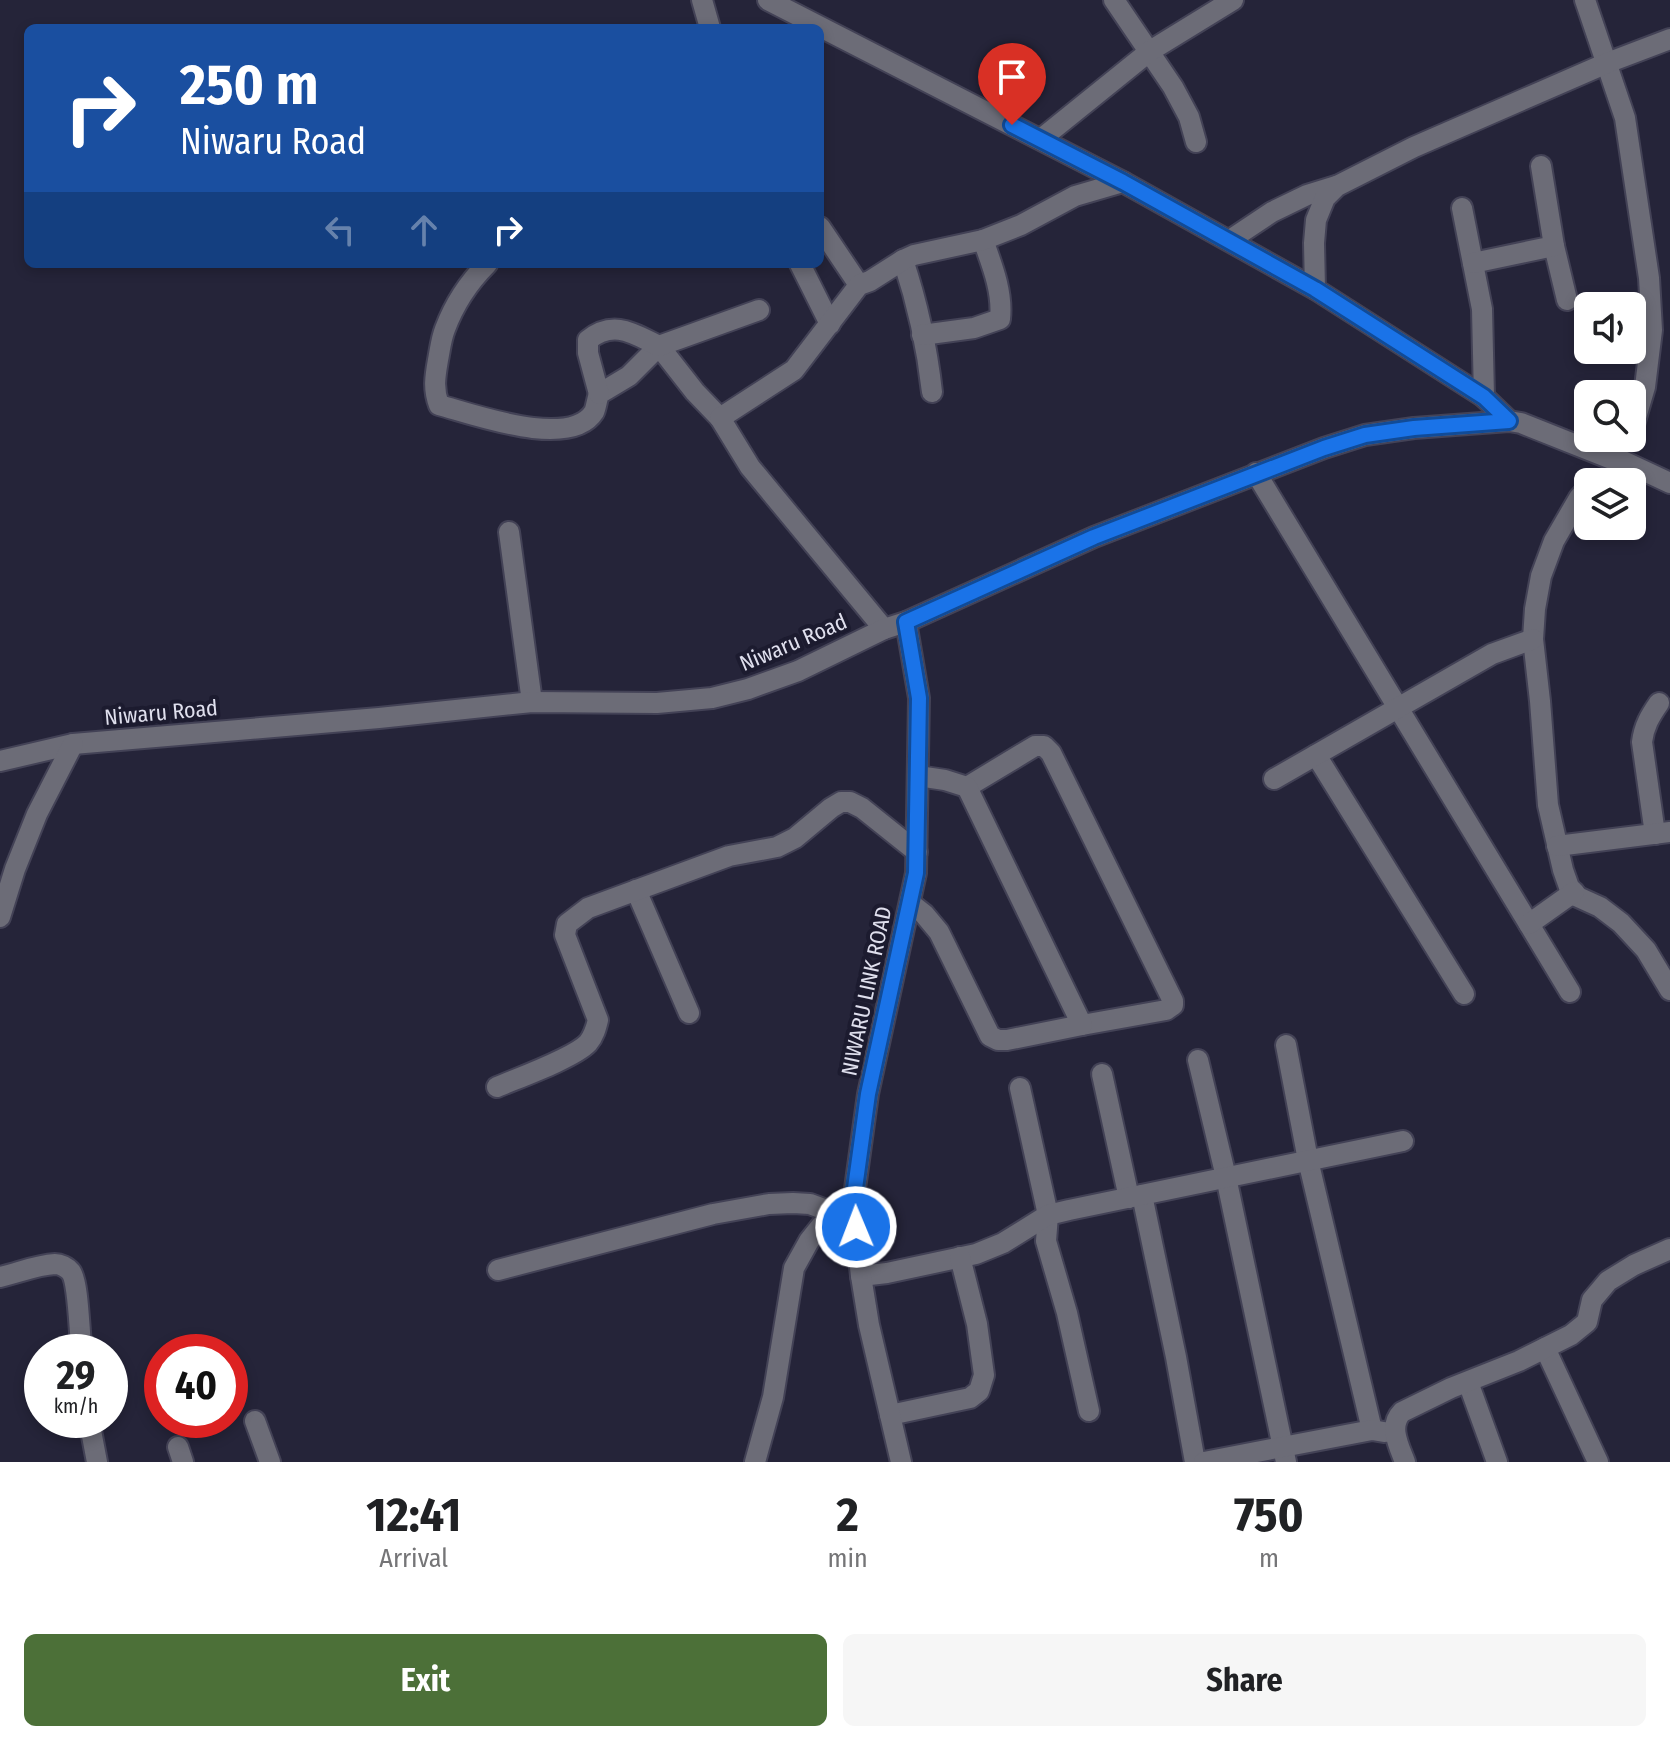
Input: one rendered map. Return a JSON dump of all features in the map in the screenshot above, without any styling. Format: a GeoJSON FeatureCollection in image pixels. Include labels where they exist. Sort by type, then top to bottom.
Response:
{"type":"FeatureCollection","features":[{"type":"Feature","properties":{"kind":"street"},"geometry":{"type":"LineString","coordinates":[[702,0],[709,24]]}},
{"type":"Feature","properties":{"kind":"street"},"geometry":{"type":"LineString","coordinates":[[1114,0],[1173,87],[1189,117],[1196,142]]}},
{"type":"Feature","properties":{"kind":"street"},"geometry":{"type":"LineString","coordinates":[[1041,139],[1150,51],[1233,0]]}},
{"type":"Feature","properties":{"kind":"street"},"geometry":{"type":"LineString","coordinates":[[1585,0],[1625,118],[1649,278],[1652,330],[1646,380]]}},
{"type":"Feature","properties":{"kind":"street"},"geometry":{"type":"LineString","coordinates":[[778,3],[819,24]]}},
{"type":"Feature","properties":{"kind":"street"},"geometry":{"type":"LineString","coordinates":[[824,27],[1230,240],[1315,289],[1484,397],[1515,422],[1670,483]]}},
{"type":"Feature","properties":{"kind":"street"},"geometry":{"type":"LineString","coordinates":[[1230,240],[1272,212],[1307,195],[1337,186],[1414,147],[1670,39]]}},
{"type":"Feature","properties":{"kind":"street"},"geometry":{"type":"LineString","coordinates":[[1541,166],[1554,246],[1567,300]]}},
{"type":"Feature","properties":{"kind":"street"},"geometry":{"type":"LineString","coordinates":[[720,418],[794,370],[859,285],[914,255],[983,240],[1021,225],[1075,196],[1123,182]]}},
{"type":"Feature","properties":{"kind":"street"},"geometry":{"type":"LineString","coordinates":[[1315,289],[1316,220],[1325,198],[1337,186]]}},
{"type":"Feature","properties":{"kind":"street"},"geometry":{"type":"LineString","coordinates":[[1462,208],[1482,309],[1484,397]]}},
{"type":"Feature","properties":{"kind":"street"},"geometry":{"type":"LineString","coordinates":[[824,233],[859,285]]}},
{"type":"Feature","properties":{"kind":"street"},"geometry":{"type":"LineString","coordinates":[[922,335],[974,328],[1000,319],[1001,303],[983,240]]}},
{"type":"Feature","properties":{"kind":"street"},"geometry":{"type":"LineString","coordinates":[[1473,263],[1554,246]]}},
{"type":"Feature","properties":{"kind":"street"},"geometry":{"type":"LineString","coordinates":[[903,260],[913,289],[932,392]]}},
{"type":"Feature","properties":{"kind":"street"},"geometry":{"type":"LineString","coordinates":[[483,268],[458,301],[444,330],[434,381],[439,405],[525,428],[567,429],[594,412],[599,394],[588,353],[588,340],[612,329],[627,331],[659,346],[720,418],[750,467],[884,629]]}},
{"type":"Feature","properties":{"kind":"street"},"geometry":{"type":"LineString","coordinates":[[802,268],[830,324]]}},
{"type":"Feature","properties":{"kind":"street"},"geometry":{"type":"LineString","coordinates":[[599,394],[629,376],[659,346],[759,310]]}},
{"type":"Feature","properties":{"kind":"street","name":"Niwaru Road"},"geometry":{"type":"LineString","coordinates":[[0,761],[73,744],[532,702],[657,703],[712,698],[798,671],[884,629],[906,622],[1094,537],[1324,448],[1365,435],[1414,428],[1515,422]]}},
{"type":"Feature","properties":{"kind":"street"},"geometry":{"type":"LineString","coordinates":[[1610,468],[1623,452]]}},
{"type":"Feature","properties":{"kind":"street"},"geometry":{"type":"LineString","coordinates":[[1256,473],[1570,992]]}},
{"type":"Feature","properties":{"kind":"street"},"geometry":{"type":"LineString","coordinates":[[1574,507],[1554,541],[1541,576],[1533,639],[1548,805],[1566,879],[1574,892],[1621,923],[1646,950],[1670,990]]}},
{"type":"Feature","properties":{"kind":"street"},"geometry":{"type":"LineString","coordinates":[[509,532],[532,702]]}},
{"type":"Feature","properties":{"kind":"street","name":"NIWARU LINK ROAD"},"geometry":{"type":"LineString","coordinates":[[901,1462],[845,1208],[916,873],[919,698],[906,622]]}},
{"type":"Feature","properties":{"kind":"street"},"geometry":{"type":"LineString","coordinates":[[1274,779],[1492,654],[1533,639]]}},
{"type":"Feature","properties":{"kind":"street"},"geometry":{"type":"LineString","coordinates":[[1557,846],[1662,833],[1642,742],[1644,730],[1659,703]]}},
{"type":"Feature","properties":{"kind":"street"},"geometry":{"type":"LineString","coordinates":[[0,917],[37,814],[73,744]]}},
{"type":"Feature","properties":{"kind":"street"},"geometry":{"type":"LineString","coordinates":[[910,903],[939,932],[990,1036],[998,1040],[1166,1010],[1173,1005],[1051,753],[1044,746],[1035,746],[967,787]]}},
{"type":"Feature","properties":{"kind":"street"},"geometry":{"type":"LineString","coordinates":[[1316,755],[1464,994]]}},
{"type":"Feature","properties":{"kind":"street"},"geometry":{"type":"LineString","coordinates":[[918,776],[967,787],[1082,1025]]}},
{"type":"Feature","properties":{"kind":"street"},"geometry":{"type":"LineString","coordinates":[[497,1087],[578,1052],[595,1032],[598,1020],[565,935],[567,924],[588,908],[729,856],[777,847],[795,838],[841,802],[850,802],[862,808],[917,852]]}},
{"type":"Feature","properties":{"kind":"street"},"geometry":{"type":"LineString","coordinates":[[636,890],[689,1013]]}},
{"type":"Feature","properties":{"kind":"street"},"geometry":{"type":"LineString","coordinates":[[1529,924],[1574,892]]}},
{"type":"Feature","properties":{"kind":"street"},"geometry":{"type":"LineString","coordinates":[[1286,1045],[1308,1160],[1372,1430]]}},
{"type":"Feature","properties":{"kind":"street"},"geometry":{"type":"LineString","coordinates":[[1198,1060],[1226,1177],[1284,1455]]}},
{"type":"Feature","properties":{"kind":"street"},"geometry":{"type":"LineString","coordinates":[[1102,1074],[1176,1357],[1195,1462]]}},
{"type":"Feature","properties":{"kind":"street"},"geometry":{"type":"LineString","coordinates":[[1020,1088],[1048,1215],[1046,1241],[1067,1313],[1089,1411]]}},
{"type":"Feature","properties":{"kind":"street"},"geometry":{"type":"LineString","coordinates":[[861,1276],[976,1254],[1003,1243],[1048,1215],[1403,1141]]}},
{"type":"Feature","properties":{"kind":"street"},"geometry":{"type":"LineString","coordinates":[[498,1270],[713,1214],[769,1204],[845,1208]]}},
{"type":"Feature","properties":{"kind":"street"},"geometry":{"type":"LineString","coordinates":[[755,1462],[773,1397],[794,1268],[821,1226],[845,1208]]}},
{"type":"Feature","properties":{"kind":"street"},"geometry":{"type":"LineString","coordinates":[[1405,1462],[1395,1434],[1396,1418],[1402,1412],[1571,1335],[1587,1322],[1592,1300],[1608,1281],[1670,1249]]}},
{"type":"Feature","properties":{"kind":"street"},"geometry":{"type":"LineString","coordinates":[[890,1415],[970,1398],[979,1391],[984,1375],[977,1324],[960,1257]]}},
{"type":"Feature","properties":{"kind":"street"},"geometry":{"type":"LineString","coordinates":[[0,1277],[43,1265],[59,1264],[70,1271],[76,1286],[80,1334]]}},
{"type":"Feature","properties":{"kind":"street"},"geometry":{"type":"LineString","coordinates":[[1545,1348],[1598,1462]]}},
{"type":"Feature","properties":{"kind":"street"},"geometry":{"type":"LineString","coordinates":[[1468,1382],[1497,1462]]}},
{"type":"Feature","properties":{"kind":"street"},"geometry":{"type":"LineString","coordinates":[[255,1421],[270,1462]]}},
{"type":"Feature","properties":{"kind":"street"},"geometry":{"type":"LineString","coordinates":[[1204,1462],[1284,1455],[1372,1430],[1395,1434]]}},
{"type":"Feature","properties":{"kind":"street"},"geometry":{"type":"LineString","coordinates":[[92,1438],[97,1462]]}},
{"type":"Feature","properties":{"kind":"route"},"geometry":{"type":"LineString","coordinates":[[856,1227],[853,1203],[868,1094],[916,873],[919,698],[906,622],[1094,537],[1324,448],[1365,435],[1509,421],[1484,397],[1315,289],[1123,182],[1012,125]]}}]}
